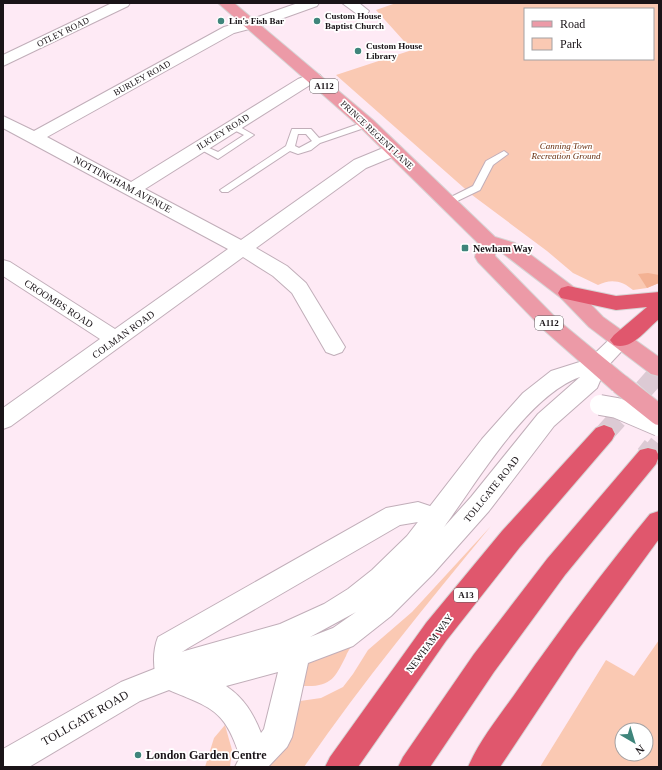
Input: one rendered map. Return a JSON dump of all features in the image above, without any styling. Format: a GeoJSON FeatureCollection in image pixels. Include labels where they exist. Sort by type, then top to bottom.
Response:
{"type":"FeatureCollection","features":[{"type":"Feature","properties":{"kind":"highway"},"geometry":{"type":"LineString","coordinates":[[568,293],[616,303],[659,298]]}},
{"type":"Feature","properties":{"kind":"highway"},"geometry":{"type":"LineString","coordinates":[[621,340],[659,308]]}},
{"type":"Feature","properties":{"kind":"highway","name":"NEWHAM WAY"},"geometry":{"type":"LineString","coordinates":[[340,767],[436,632],[512,539],[604,434]]}},
{"type":"Feature","properties":{"kind":"highway"},"geometry":{"type":"LineString","coordinates":[[413,767],[484,663],[547,579],[648,457]]}},
{"type":"Feature","properties":{"kind":"highway"},"geometry":{"type":"LineString","coordinates":[[483,767],[534,688],[648,542],[659,521]]}},
{"type":"Feature","properties":{"kind":"main road","name":"PRINCE REGENT LANE"},"geometry":{"type":"LineString","coordinates":[[225,3],[367,124],[488,242]]}},
{"type":"Feature","properties":{"kind":"main road"},"geometry":{"type":"LineString","coordinates":[[488,242],[508,247],[568,293],[596,322],[652,363]]}},
{"type":"Feature","properties":{"kind":"main road","name":"A112"},"geometry":{"type":"LineString","coordinates":[[488,242],[486,256],[552,326],[659,415]]}},
{"type":"Feature","properties":{"kind":"street","name":"OTLEY ROAD"},"geometry":{"type":"LineString","coordinates":[[3,61],[123,3]]}},
{"type":"Feature","properties":{"kind":"street","name":"BURLEY ROAD"},"geometry":{"type":"LineString","coordinates":[[35,137],[229,30],[312,3]]}},
{"type":"Feature","properties":{"kind":"street"},"geometry":{"type":"LineString","coordinates":[[349,3],[362,11]]}},
{"type":"Feature","properties":{"kind":"street","name":"ILKLEY ROAD"},"geometry":{"type":"LineString","coordinates":[[132,189],[304,82],[314,78]]}},
{"type":"Feature","properties":{"kind":"street","name":"NOTTINGHAM AVENUE"},"geometry":{"type":"LineString","coordinates":[[3,121],[242,248]]}},
{"type":"Feature","properties":{"kind":"street","name":"COLMAN ROAD"},"geometry":{"type":"LineString","coordinates":[[3,420],[360,164],[394,150]]}},
{"type":"Feature","properties":{"kind":"street"},"geometry":{"type":"LineString","coordinates":[[242,248],[280,271],[299,288],[334,347]]}},
{"type":"Feature","properties":{"kind":"street","name":"CROOMBS ROAD"},"geometry":{"type":"LineString","coordinates":[[3,267],[115,339]]}},
{"type":"Feature","properties":{"kind":"street"},"geometry":{"type":"LineString","coordinates":[[596,364],[621,340]]}},
{"type":"Feature","properties":{"kind":"street","name":"TOLLGATE ROAD"},"geometry":{"type":"LineString","coordinates":[[299,641],[318,647],[343,636],[382,608],[424,566],[475,510],[546,420],[590,382],[596,364]]}},
{"type":"Feature","properties":{"kind":"street","name":"TOLLGATE ROAD"},"geometry":{"type":"LineString","coordinates":[[3,766],[132,691],[176,680],[258,666],[299,641],[381,578],[436,518],[484,452],[516,414],[536,395],[558,377],[596,364]]}},
{"type":"Feature","properties":{"kind":"street"},"geometry":{"type":"LineString","coordinates":[[556,412],[578,405],[600,405],[617,408],[659,426]]}},
{"type":"Feature","properties":{"kind":"street"},"geometry":{"type":"LineString","coordinates":[[252,763],[248,737],[234,707],[210,691],[176,680],[168,646],[395,515],[418,512],[436,518]]}},
{"type":"Feature","properties":{"kind":"street"},"geometry":{"type":"LineString","coordinates":[[252,763],[277,737],[299,641]]}},
{"type":"Feature","properties":{"kind":"lane"},"geometry":{"type":"LineString","coordinates":[[290,147],[298,151],[308,148],[317,141],[367,124]]}},
{"type":"Feature","properties":{"kind":"lane"},"geometry":{"type":"LineString","coordinates":[[225,190],[290,147],[295,131],[308,131],[317,141]]}},
{"type":"Feature","properties":{"kind":"lane"},"geometry":{"type":"LineString","coordinates":[[448,202],[477,188],[489,163],[504,154]]}},
{"type":"Feature","properties":{"kind":"green space","name":"Canning Town Recreation Ground"},"geometry":{"type":"Polygon","coordinates":[[[396,3],[659,3],[659,283],[647,288],[633,290],[625,284],[612,281],[598,285],[573,273],[547,251],[472,195],[336,75],[412,50],[376,10],[396,3]]]}},
{"type":"Feature","properties":{"kind":"green space"},"geometry":{"type":"Polygon","coordinates":[[[491,526],[372,675],[304,767],[269,767],[286,735],[300,701],[321,698],[343,687],[368,650],[412,612],[491,526]]]}},
{"type":"Feature","properties":{"kind":"green space"},"geometry":{"type":"Polygon","coordinates":[[[357,640],[349,650],[339,670],[331,680],[320,685],[304,686],[306,664],[357,640]]]}},
{"type":"Feature","properties":{"kind":"green space"},"geometry":{"type":"Polygon","coordinates":[[[659,640],[659,767],[540,767],[606,660],[634,676],[659,640]]]}},
{"type":"Feature","properties":{"kind":"green space"},"geometry":{"type":"Polygon","coordinates":[[[225,725],[232,750],[230,767],[205,767],[214,738],[225,725]]]}},
{"type":"Feature","properties":{"kind":"shaded area"},"geometry":{"type":"Polygon","coordinates":[[[648,273],[659,275],[659,283],[647,288],[638,274],[648,273]]]}},
{"type":"Feature","properties":{"kind":"tunnel"},"geometry":{"type":"LineString","coordinates":[[604,434],[659,372]]}},
{"type":"Feature","properties":{"kind":"tunnel"},"geometry":{"type":"LineString","coordinates":[[655,449],[659,444]]}},
{"type":"Feature","properties":{"kind":"tunnel"},"geometry":{"type":"LineString","coordinates":[[648,457],[655,448]]}},
{"type":"Feature","properties":{"kind":"place","name":"Lin's Fish Bar"},"geometry":{"type":"Point","coordinates":[221,21]}},
{"type":"Feature","properties":{"kind":"place","name":"Custom House Baptist Church"},"geometry":{"type":"Point","coordinates":[317,21]}},
{"type":"Feature","properties":{"kind":"place","name":"Custom House Library"},"geometry":{"type":"Point","coordinates":[358,51]}},
{"type":"Feature","properties":{"kind":"place","name":"Newham Way"},"geometry":{"type":"Point","coordinates":[465,248]}},
{"type":"Feature","properties":{"kind":"place","name":"London Garden Centre"},"geometry":{"type":"Point","coordinates":[138,755]}}]}
